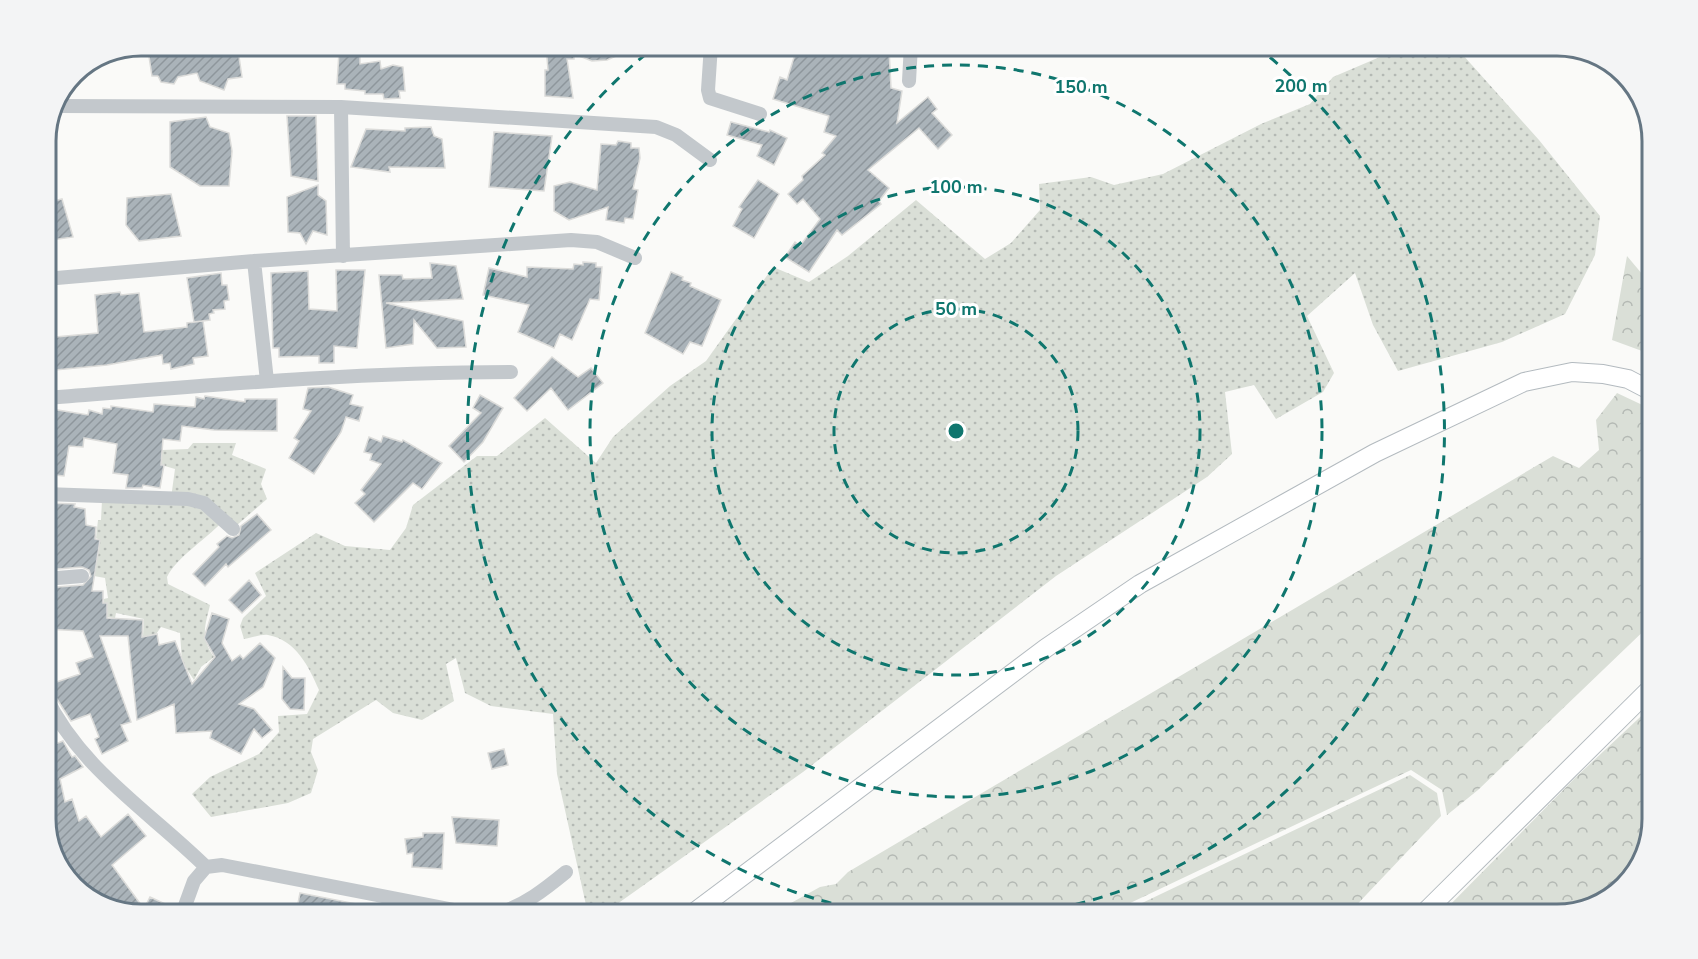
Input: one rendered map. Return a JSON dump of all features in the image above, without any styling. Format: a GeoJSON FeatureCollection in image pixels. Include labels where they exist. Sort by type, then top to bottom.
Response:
{"type":"FeatureCollection","features":[{"type":"Feature","properties":{"kind":"main road"},"geometry":{"type":"LineString","coordinates":[[705,904],[1036,655],[1131,591],[1375,453],[1524,382],[1572,372],[1603,374],[1628,379],[1642,386]]}},
{"type":"Feature","properties":{"kind":"main road"},"geometry":{"type":"LineString","coordinates":[[1433,904],[1642,697]]}},
{"type":"Feature","properties":{"kind":"street"},"geometry":{"type":"LineString","coordinates":[[710,55],[708,90],[710,98],[760,114]]}},
{"type":"Feature","properties":{"kind":"street"},"geometry":{"type":"LineString","coordinates":[[909,81],[910,55]]}},
{"type":"Feature","properties":{"kind":"street"},"geometry":{"type":"LineString","coordinates":[[63,106],[340,107],[656,127],[676,135],[710,160]]}},
{"type":"Feature","properties":{"kind":"street"},"geometry":{"type":"LineString","coordinates":[[340,107],[343,256]]}},
{"type":"Feature","properties":{"kind":"street"},"geometry":{"type":"LineString","coordinates":[[56,278],[254,261],[571,240],[597,242],[635,258]]}},
{"type":"Feature","properties":{"kind":"street"},"geometry":{"type":"LineString","coordinates":[[254,261],[267,381]]}},
{"type":"Feature","properties":{"kind":"street"},"geometry":{"type":"LineString","coordinates":[[56,397],[414,372],[511,372]]}},
{"type":"Feature","properties":{"kind":"street"},"geometry":{"type":"LineString","coordinates":[[56,494],[188,499],[204,503],[233,529]]}},
{"type":"Feature","properties":{"kind":"street"},"geometry":{"type":"LineString","coordinates":[[56,578],[82,576]]}},
{"type":"Feature","properties":{"kind":"street"},"geometry":{"type":"LineString","coordinates":[[56,719],[84,757],[112,785],[168,830],[206,867]]}},
{"type":"Feature","properties":{"kind":"street"},"geometry":{"type":"LineString","coordinates":[[186,904],[194,881],[206,867],[222,865],[423,904]]}},
{"type":"Feature","properties":{"kind":"street"},"geometry":{"type":"LineString","coordinates":[[523,904],[537,896],[566,872]]}},
{"type":"Feature","properties":{"kind":"green space"},"geometry":{"type":"Polygon","coordinates":[[[1385,55],[1463,55],[1539,140],[1600,216],[1595,255],[1565,314],[1502,342],[1398,371],[1373,325],[1355,273],[1307,316],[1334,373],[1323,392],[1276,419],[1254,385],[1225,392],[1232,454],[1207,477],[1056,576],[803,772],[617,904],[586,904],[557,774],[553,714],[491,706],[465,693],[456,658],[446,664],[454,701],[422,720],[393,713],[376,700],[313,739],[311,752],[318,770],[311,793],[288,803],[211,817],[192,794],[210,777],[259,754],[279,732],[278,716],[307,714],[319,690],[306,664],[286,642],[268,635],[244,639],[240,626],[243,618],[266,596],[255,573],[316,533],[345,546],[390,550],[406,528],[413,505],[477,456],[497,456],[545,418],[596,463],[613,437],[670,386],[706,361],[773,267],[809,282],[848,256],[916,200],[985,259],[1011,243],[1040,210],[1039,184],[1091,177],[1114,185],[1163,174],[1261,124],[1310,104],[1333,77],[1385,55]]]}},
{"type":"Feature","properties":{"kind":"green space"},"geometry":{"type":"Polygon","coordinates":[[[1627,256],[1642,274],[1642,351],[1612,340],[1627,256]]]}},
{"type":"Feature","properties":{"kind":"green space"},"geometry":{"type":"Polygon","coordinates":[[[1617,393],[1642,405],[1642,633],[1478,790],[1447,815],[1442,790],[1411,770],[1128,904],[789,904],[820,887],[836,884],[848,872],[1553,456],[1579,468],[1599,450],[1596,420],[1617,393]]]}},
{"type":"Feature","properties":{"kind":"green space"},"geometry":{"type":"Polygon","coordinates":[[[193,443],[236,443],[232,455],[266,469],[261,484],[267,499],[236,526],[218,510],[171,498],[175,469],[148,461],[162,450],[188,449],[193,443]]]}},
{"type":"Feature","properties":{"kind":"green space"},"geometry":{"type":"Polygon","coordinates":[[[102,500],[165,505],[202,505],[222,522],[184,556],[167,577],[168,584],[210,605],[205,638],[214,657],[201,667],[194,680],[182,662],[180,633],[161,627],[154,637],[143,636],[144,619],[116,613],[115,618],[107,617],[107,603],[104,603],[104,599],[108,598],[105,578],[94,576],[100,540],[96,538],[98,520],[101,520],[102,500]]]}},
{"type":"Feature","properties":{"kind":"green space"},"geometry":{"type":"Polygon","coordinates":[[[1642,715],[1642,830],[1636,851],[1618,879],[1590,897],[1569,903],[1451,904],[1575,778],[1642,715]]]}},
{"type":"Feature","properties":{"kind":"green space"},"geometry":{"type":"Polygon","coordinates":[[[1410,775],[1437,793],[1441,816],[1357,904],[1140,904],[1410,775]]]}},
{"type":"Feature","properties":{"kind":"building"},"geometry":{"type":"Polygon","coordinates":[[[149,55],[239,55],[242,77],[228,79],[224,90],[200,81],[197,73],[178,77],[174,84],[161,82],[158,76],[152,76],[149,55]]]}},
{"type":"Feature","properties":{"kind":"building"},"geometry":{"type":"Polygon","coordinates":[[[339,55],[360,55],[360,64],[380,61],[381,69],[393,65],[403,67],[405,91],[399,91],[400,98],[384,99],[383,94],[365,94],[365,91],[345,89],[345,84],[337,84],[339,55]]]}},
{"type":"Feature","properties":{"kind":"building"},"geometry":{"type":"Polygon","coordinates":[[[547,55],[574,55],[574,59],[567,59],[573,98],[545,96],[545,70],[548,70],[547,55]]]}},
{"type":"Feature","properties":{"kind":"building"},"geometry":{"type":"Polygon","coordinates":[[[577,55],[616,55],[607,60],[592,61],[577,55]]]}},
{"type":"Feature","properties":{"kind":"building"},"geometry":{"type":"Polygon","coordinates":[[[795,55],[889,55],[891,88],[902,91],[897,123],[928,97],[937,109],[932,113],[952,135],[938,149],[919,128],[868,170],[889,188],[879,201],[881,204],[842,235],[837,230],[809,272],[785,257],[795,242],[800,246],[820,219],[803,199],[797,204],[788,194],[803,180],[802,176],[825,155],[822,153],[836,136],[824,132],[829,116],[773,99],[780,77],[787,80],[795,55]]]}},
{"type":"Feature","properties":{"kind":"building"},"geometry":{"type":"Polygon","coordinates":[[[287,116],[316,116],[318,181],[291,176],[287,116]]]}},
{"type":"Feature","properties":{"kind":"building"},"geometry":{"type":"Polygon","coordinates":[[[206,117],[210,127],[229,133],[232,151],[229,186],[200,186],[170,167],[170,122],[206,117]]]}},
{"type":"Feature","properties":{"kind":"building"},"geometry":{"type":"Polygon","coordinates":[[[731,122],[769,132],[770,130],[787,138],[774,165],[757,156],[762,145],[727,135],[731,122]]]}},
{"type":"Feature","properties":{"kind":"building"},"geometry":{"type":"Polygon","coordinates":[[[431,127],[434,136],[442,139],[445,168],[389,167],[390,172],[351,167],[366,129],[405,131],[405,128],[431,127]]]}},
{"type":"Feature","properties":{"kind":"building"},"geometry":{"type":"Polygon","coordinates":[[[494,132],[552,136],[544,191],[489,187],[494,132]]]}},
{"type":"Feature","properties":{"kind":"building"},"geometry":{"type":"Polygon","coordinates":[[[618,141],[631,143],[631,148],[639,148],[640,158],[633,189],[638,190],[633,219],[625,218],[624,223],[606,220],[608,207],[569,220],[554,211],[554,186],[570,182],[597,190],[601,144],[616,145],[618,141]]]}},
{"type":"Feature","properties":{"kind":"building"},"geometry":{"type":"Polygon","coordinates":[[[758,180],[779,194],[754,238],[733,226],[742,209],[739,207],[758,180]]]}},
{"type":"Feature","properties":{"kind":"building"},"geometry":{"type":"Polygon","coordinates":[[[318,185],[318,195],[326,201],[327,235],[313,231],[306,244],[300,233],[288,232],[287,197],[318,185]]]}},
{"type":"Feature","properties":{"kind":"building"},"geometry":{"type":"Polygon","coordinates":[[[171,194],[181,236],[139,241],[126,225],[127,198],[171,194]]]}},
{"type":"Feature","properties":{"kind":"building"},"geometry":{"type":"Polygon","coordinates":[[[62,199],[73,237],[56,239],[56,200],[62,199]]]}},
{"type":"Feature","properties":{"kind":"building"},"geometry":{"type":"Polygon","coordinates":[[[583,262],[596,263],[596,267],[602,267],[599,300],[590,299],[572,340],[560,334],[554,348],[518,332],[529,305],[483,295],[489,268],[527,277],[527,267],[573,269],[574,264],[583,265],[583,262]]]}},
{"type":"Feature","properties":{"kind":"building"},"geometry":{"type":"Polygon","coordinates":[[[430,263],[456,266],[463,299],[386,303],[463,321],[466,347],[437,348],[414,320],[413,344],[386,348],[379,275],[402,275],[403,279],[432,278],[430,263]]]}},
{"type":"Feature","properties":{"kind":"building"},"geometry":{"type":"Polygon","coordinates":[[[336,270],[365,270],[357,348],[334,346],[334,363],[319,363],[319,356],[279,357],[279,348],[273,348],[271,273],[308,271],[309,309],[337,311],[336,270]]]}},
{"type":"Feature","properties":{"kind":"building"},"geometry":{"type":"Polygon","coordinates":[[[671,272],[683,277],[682,280],[691,283],[690,286],[721,300],[702,346],[690,342],[683,354],[645,333],[671,272]]]}},
{"type":"Feature","properties":{"kind":"building"},"geometry":{"type":"Polygon","coordinates":[[[221,273],[222,285],[227,285],[229,300],[224,301],[225,309],[213,310],[214,313],[209,314],[210,320],[194,322],[187,278],[221,273]]]}},
{"type":"Feature","properties":{"kind":"building"},"geometry":{"type":"Polygon","coordinates":[[[120,292],[121,295],[139,293],[144,332],[187,327],[187,323],[203,321],[208,356],[193,358],[194,364],[171,369],[170,363],[163,364],[162,355],[107,365],[56,370],[56,337],[98,333],[95,295],[120,292]]]}},
{"type":"Feature","properties":{"kind":"building"},"geometry":{"type":"Polygon","coordinates":[[[552,357],[578,377],[591,368],[603,383],[568,410],[551,388],[527,411],[514,398],[552,357]]]}},
{"type":"Feature","properties":{"kind":"building"},"geometry":{"type":"Polygon","coordinates":[[[328,387],[353,395],[350,404],[363,407],[359,421],[346,417],[341,432],[314,474],[289,458],[299,441],[294,438],[311,411],[303,409],[308,388],[328,387]]]}},
{"type":"Feature","properties":{"kind":"building"},"geometry":{"type":"Polygon","coordinates":[[[480,395],[503,408],[483,442],[464,462],[449,446],[481,413],[473,408],[480,395]]]}},
{"type":"Feature","properties":{"kind":"building"},"geometry":{"type":"Polygon","coordinates":[[[205,396],[245,402],[245,399],[277,399],[277,431],[214,430],[182,426],[180,441],[163,439],[161,465],[164,465],[160,488],[143,485],[142,488],[126,488],[128,475],[113,473],[117,444],[84,438],[83,447],[69,446],[64,476],[56,475],[56,410],[88,415],[89,410],[102,414],[103,408],[111,409],[111,406],[153,412],[154,404],[195,407],[196,397],[204,399],[205,396]]]}},
{"type":"Feature","properties":{"kind":"building"},"geometry":{"type":"Polygon","coordinates":[[[383,436],[402,442],[403,440],[442,463],[422,489],[413,483],[374,522],[355,503],[365,494],[361,490],[381,464],[370,460],[372,454],[364,452],[369,437],[381,442],[383,436]]]}},
{"type":"Feature","properties":{"kind":"building"},"geometry":{"type":"Polygon","coordinates":[[[56,503],[75,504],[74,507],[85,509],[86,525],[96,527],[95,539],[100,540],[92,591],[103,591],[103,603],[107,603],[107,618],[143,620],[142,637],[157,634],[159,645],[175,641],[192,684],[215,657],[204,638],[212,613],[229,619],[222,643],[232,661],[240,655],[243,659],[260,643],[275,658],[263,687],[239,704],[254,709],[272,730],[262,738],[254,729],[241,754],[210,738],[212,731],[176,733],[174,704],[137,720],[128,636],[100,636],[131,722],[121,725],[128,741],[102,754],[95,739],[99,737],[90,714],[71,721],[56,698],[56,682],[80,674],[76,663],[93,657],[83,631],[56,630],[56,587],[83,585],[91,576],[89,570],[82,567],[56,569],[56,503]]]}},
{"type":"Feature","properties":{"kind":"building"},"geometry":{"type":"Polygon","coordinates":[[[257,514],[271,530],[228,567],[226,564],[205,586],[193,574],[219,547],[217,544],[227,536],[232,538],[239,535],[241,526],[257,514]]]}},
{"type":"Feature","properties":{"kind":"building"},"geometry":{"type":"Polygon","coordinates":[[[249,580],[261,595],[242,613],[229,600],[249,580]]]}},
{"type":"Feature","properties":{"kind":"building"},"geometry":{"type":"Polygon","coordinates":[[[283,667],[292,678],[305,678],[304,710],[290,709],[282,699],[283,667]]]}},
{"type":"Feature","properties":{"kind":"building"},"geometry":{"type":"Polygon","coordinates":[[[63,741],[72,757],[75,756],[83,767],[60,779],[65,802],[72,799],[79,821],[86,816],[101,837],[128,814],[146,836],[112,865],[140,904],[118,901],[98,892],[80,879],[67,861],[57,835],[56,744],[63,741]]]}},
{"type":"Feature","properties":{"kind":"building"},"geometry":{"type":"Polygon","coordinates":[[[504,749],[508,765],[492,769],[488,753],[504,749]]]}},
{"type":"Feature","properties":{"kind":"building"},"geometry":{"type":"Polygon","coordinates":[[[452,817],[499,820],[497,846],[456,843],[452,817]]]}},
{"type":"Feature","properties":{"kind":"building"},"geometry":{"type":"Polygon","coordinates":[[[423,833],[444,833],[442,869],[412,867],[413,853],[407,854],[405,839],[423,837],[423,833]]]}},
{"type":"Feature","properties":{"kind":"building"},"geometry":{"type":"Polygon","coordinates":[[[300,893],[357,904],[298,904],[300,893]]]}},
{"type":"Feature","properties":{"kind":"building"},"geometry":{"type":"Polygon","coordinates":[[[150,897],[165,904],[146,904],[150,897]]]}}]}
